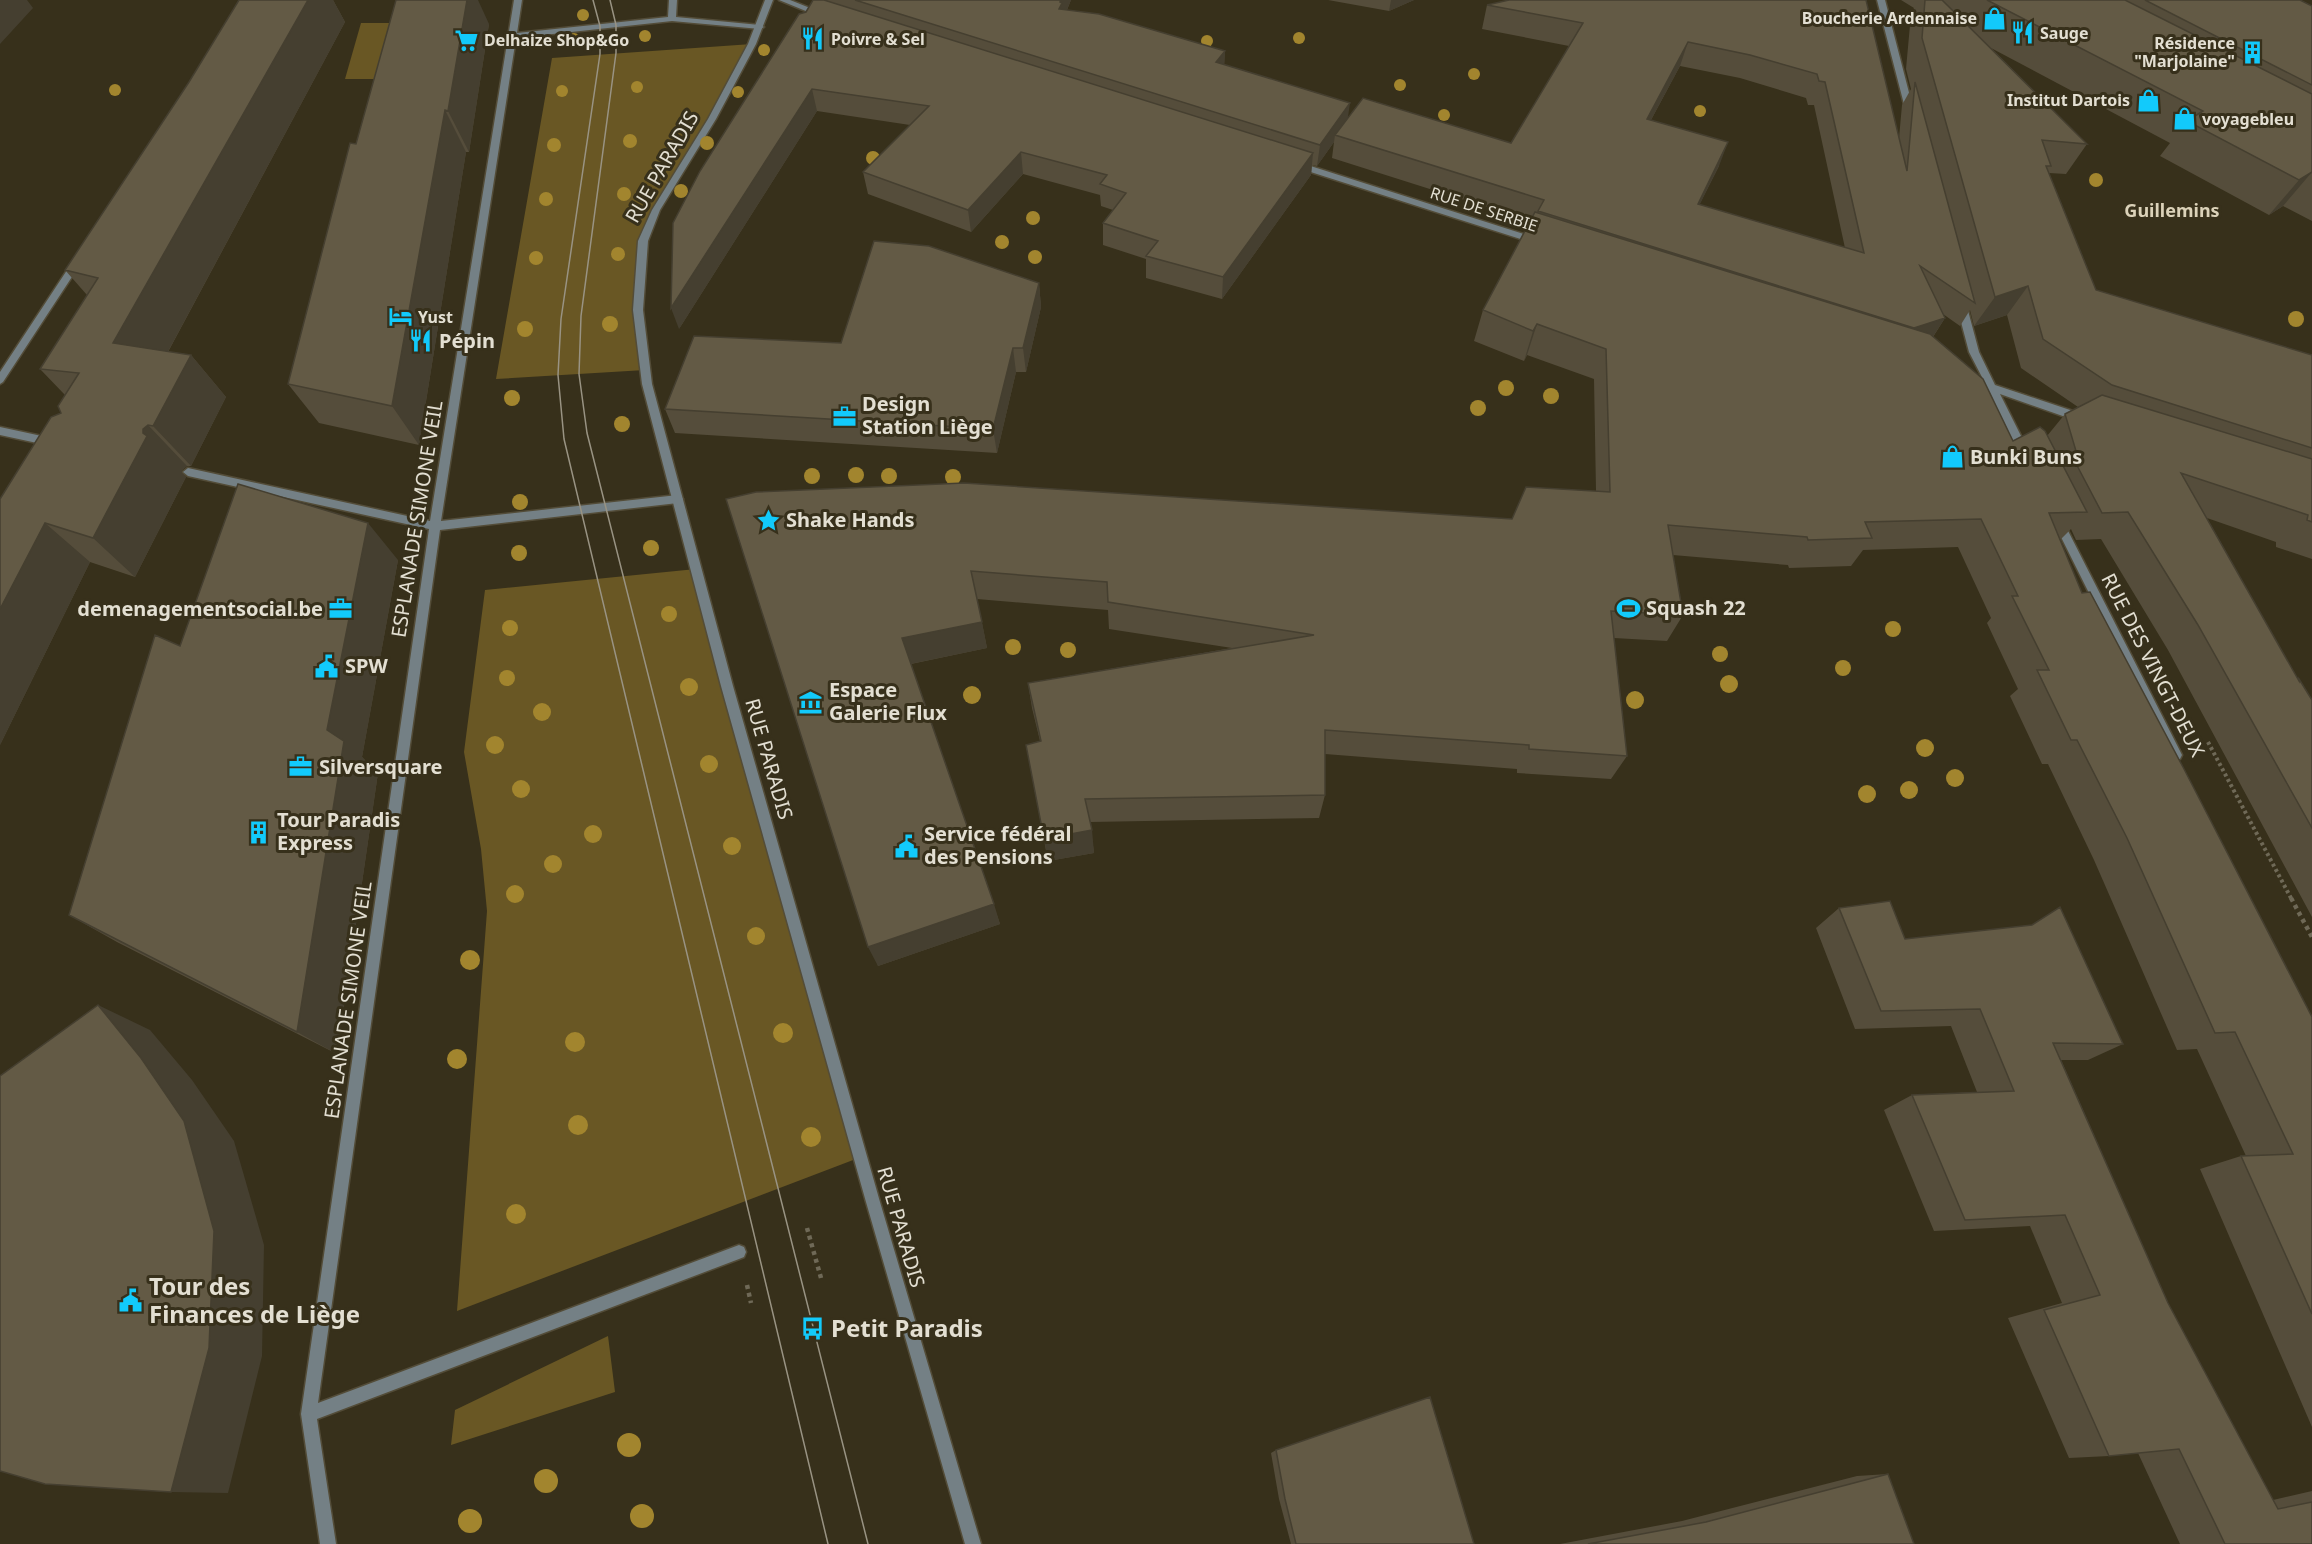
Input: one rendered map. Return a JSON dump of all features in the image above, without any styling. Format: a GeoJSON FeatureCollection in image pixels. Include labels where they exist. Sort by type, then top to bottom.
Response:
{"type":"FeatureCollection","features":[{"type":"Feature","properties":{"kind":"street","name":"ESPLANADE SIMONE VEIL"},"geometry":{"type":"LineString","coordinates":[[328,1544],[309,1414],[435,526],[518,0]]}},
{"type":"Feature","properties":{"kind":"street"},"geometry":{"type":"LineString","coordinates":[[672,19],[673,0]]}},
{"type":"Feature","properties":{"kind":"street","name":"RUE PARADIS"},"geometry":{"type":"LineString","coordinates":[[769,0],[760,27],[712,119],[656,210],[643,241],[638,310],[647,384],[727,686],[873,1202],[973,1544]]}},
{"type":"Feature","properties":{"kind":"street"},"geometry":{"type":"LineString","coordinates":[[783,0],[837,19]]}},
{"type":"Feature","properties":{"kind":"street"},"geometry":{"type":"LineString","coordinates":[[1881,0],[1914,125]]}},
{"type":"Feature","properties":{"kind":"street"},"geometry":{"type":"LineString","coordinates":[[512,36],[672,19],[760,27]]}},
{"type":"Feature","properties":{"kind":"street","name":"RUE DE SERBIE"},"geometry":{"type":"LineString","coordinates":[[1292,164],[1542,243]]}},
{"type":"Feature","properties":{"kind":"street"},"geometry":{"type":"LineString","coordinates":[[0,380],[82,254]]}},
{"type":"Feature","properties":{"kind":"street"},"geometry":{"type":"LineString","coordinates":[[1959,295],[1974,352],[2030,466]]}},
{"type":"Feature","properties":{"kind":"street"},"geometry":{"type":"LineString","coordinates":[[1960,376],[2090,421]]}},
{"type":"Feature","properties":{"kind":"street"},"geometry":{"type":"LineString","coordinates":[[0,431],[64,445]]}},
{"type":"Feature","properties":{"kind":"street"},"geometry":{"type":"LineString","coordinates":[[188,472],[435,526],[678,499]]}},
{"type":"Feature","properties":{"kind":"street","name":"RUE DES VINGT-DEUX"},"geometry":{"type":"LineString","coordinates":[[2052,508],[2179,761]]}},
{"type":"Feature","properties":{"kind":"street"},"geometry":{"type":"LineString","coordinates":[[309,1414],[739,1252]]}},
{"type":"Feature","properties":{"kind":"path"},"geometry":{"type":"LineString","coordinates":[[2207,739],[2312,937]]}},
{"type":"Feature","properties":{"kind":"path"},"geometry":{"type":"LineString","coordinates":[[807,1228],[821,1278]]}},
{"type":"Feature","properties":{"kind":"shaded area"},"geometry":{"type":"Polygon","coordinates":[[[361,23],[422,23],[408,79],[345,79],[361,23]]]}},
{"type":"Feature","properties":{"kind":"shaded area"},"geometry":{"type":"Polygon","coordinates":[[[752,44],[675,177],[643,241],[638,310],[645,370],[496,379],[552,58],[752,44]]]}},
{"type":"Feature","properties":{"kind":"shaded area"},"geometry":{"type":"Polygon","coordinates":[[[696,569],[861,1157],[457,1311],[487,911],[481,849],[464,752],[485,590],[696,569]]]}},
{"type":"Feature","properties":{"kind":"shaded area"},"geometry":{"type":"Polygon","coordinates":[[[608,1336],[615,1392],[451,1445],[455,1410],[608,1336]]]}},
{"type":"Feature","properties":{"kind":"building"},"geometry":{"type":"Polygon","coordinates":[[[239,0],[308,0],[113,343],[191,355],[153,426],[148,425],[143,429],[143,433],[147,436],[93,538],[45,523],[0,609],[0,499],[51,417],[61,413],[58,406],[79,373],[40,369],[98,278],[65,270],[189,82],[239,0]]]}},
{"type":"Feature","properties":{"kind":"building"},"geometry":{"type":"Polygon","coordinates":[[[396,0],[467,0],[392,406],[288,384],[350,143],[356,144],[396,0]]]}},
{"type":"Feature","properties":{"kind":"building"},"geometry":{"type":"Polygon","coordinates":[[[813,0],[824,0],[1313,153],[1223,277],[1146,256],[1158,241],[1103,223],[1126,193],[1100,184],[1107,175],[1021,152],[968,210],[863,172],[929,106],[812,89],[671,308],[673,223],[700,171],[799,14],[806,12],[813,0]]]}},
{"type":"Feature","properties":{"kind":"building"},"geometry":{"type":"Polygon","coordinates":[[[855,0],[1061,0],[1059,9],[1099,14],[1225,51],[1216,62],[1350,103],[1320,145],[855,0]]]}},
{"type":"Feature","properties":{"kind":"building"},"geometry":{"type":"Polygon","coordinates":[[[1509,0],[1866,0],[1907,171],[1915,82],[1975,303],[1920,266],[1945,318],[1914,328],[1538,211],[1544,200],[1335,135],[1363,98],[1511,143],[1583,23],[1487,5],[1509,0]],[[1688,42],[1647,119],[1728,142],[1698,204],[1864,253],[1825,82],[1819,81],[1817,74],[1750,55],[1688,42]]]}},
{"type":"Feature","properties":{"kind":"building"},"geometry":{"type":"Polygon","coordinates":[[[1925,0],[1942,0],[2087,144],[2042,140],[2051,166],[2046,166],[2096,290],[2312,355],[2312,448],[2112,385],[2043,339],[2028,286],[1995,297],[1922,38],[1925,0]]]}},
{"type":"Feature","properties":{"kind":"building"},"geometry":{"type":"Polygon","coordinates":[[[1987,0],[2125,0],[2312,94],[2312,172],[2299,180],[2187,121],[2203,111],[1987,0]]]}},
{"type":"Feature","properties":{"kind":"building"},"geometry":{"type":"Polygon","coordinates":[[[2145,0],[2300,0],[2312,6],[2312,85],[2145,0]]]}},
{"type":"Feature","properties":{"kind":"building"},"geometry":{"type":"Polygon","coordinates":[[[1535,212],[1930,334],[1983,379],[2013,441],[2040,427],[2045,431],[2087,512],[2049,513],[2082,593],[2090,592],[2312,1017],[2312,1314],[2241,1156],[2293,1154],[2235,1032],[2215,1033],[2127,838],[2077,740],[2071,740],[2037,670],[2049,670],[2012,596],[2018,596],[1981,519],[1865,522],[1872,538],[1808,540],[1807,537],[1668,525],[1683,615],[1611,611],[1627,756],[1529,749],[1529,745],[1325,730],[1325,795],[1085,799],[1092,830],[1044,839],[1026,745],[1041,741],[1028,683],[1314,635],[1108,602],[1107,582],[971,571],[982,622],[902,638],[994,904],[868,947],[726,499],[756,492],[964,483],[1512,519],[1526,487],[1610,492],[1606,349],[1537,324],[1533,331],[1483,310],[1535,212]]]}},
{"type":"Feature","properties":{"kind":"building"},"geometry":{"type":"Polygon","coordinates":[[[874,241],[929,246],[1039,283],[1023,348],[1013,348],[993,429],[665,409],[694,336],[841,343],[874,241]]]}},
{"type":"Feature","properties":{"kind":"building"},"geometry":{"type":"Polygon","coordinates":[[[2102,395],[2312,459],[2312,522],[2307,520],[2308,515],[2181,473],[2312,700],[2312,828],[2198,625],[2128,512],[2102,513],[2072,456],[2079,461],[2065,414],[2102,395]]]}},
{"type":"Feature","properties":{"kind":"building","name":"Tour Paradis Express"},"geometry":{"type":"Polygon","coordinates":[[[238,484],[368,523],[327,730],[344,741],[297,1032],[69,915],[155,635],[180,646],[238,484]]]}},
{"type":"Feature","properties":{"kind":"building"},"geometry":{"type":"Polygon","coordinates":[[[1890,901],[1905,939],[2032,925],[2060,907],[2123,1044],[2053,1043],[2168,1303],[2278,1509],[2312,1502],[2312,1544],[2225,1544],[2179,1449],[2109,1456],[2044,1310],[2100,1295],[2065,1215],[1965,1220],[1912,1095],[2014,1091],[1980,1009],[1881,1011],[1839,908],[1890,901]]]}},
{"type":"Feature","properties":{"kind":"building","name":"Tour des Finances de Liège"},"geometry":{"type":"Polygon","coordinates":[[[98,1005],[141,1058],[184,1121],[214,1231],[209,1348],[171,1492],[45,1484],[0,1471],[0,1076],[98,1005]]]}},
{"type":"Feature","properties":{"kind":"building"},"geometry":{"type":"Polygon","coordinates":[[[1430,1397],[1474,1544],[1296,1544],[1276,1450],[1430,1397]]]}},
{"type":"Feature","properties":{"kind":"building"},"geometry":{"type":"Polygon","coordinates":[[[1888,1474],[1914,1544],[1588,1544],[1706,1522],[1888,1474]]]}},
{"type":"Feature","properties":{"kind":"tram line"},"geometry":{"type":"LineString","coordinates":[[593,0],[600,26],[600,54],[561,319],[558,375],[564,439],[828,1544]]}},
{"type":"Feature","properties":{"kind":"tram line"},"geometry":{"type":"LineString","coordinates":[[610,0],[616,25],[616,53],[581,316],[579,374],[587,433],[868,1544]]}},
{"type":"Feature","properties":{"kind":"place","name":"Boucherie Ardennaise"},"geometry":{"type":"Point","coordinates":[1995,18]}},
{"type":"Feature","properties":{"kind":"place","name":"Sauge"},"geometry":{"type":"Point","coordinates":[2022,33]}},
{"type":"Feature","properties":{"kind":"place","name":"Poivre & Sel"},"geometry":{"type":"Point","coordinates":[813,39]}},
{"type":"Feature","properties":{"kind":"place","name":"Delhaize Shop&Go"},"geometry":{"type":"Point","coordinates":[466,40]}},
{"type":"Feature","properties":{"kind":"place","name":"Résidence \"Marjolaine\""},"geometry":{"type":"Point","coordinates":[2253,52]}},
{"type":"Feature","properties":{"kind":"place","name":"Institut Dartois"},"geometry":{"type":"Point","coordinates":[2148,100]}},
{"type":"Feature","properties":{"kind":"place","name":"voyagebleu"},"geometry":{"type":"Point","coordinates":[2184,119]}},
{"type":"Feature","properties":{"kind":"place","name":"Yust"},"geometry":{"type":"Point","coordinates":[400,317]}},
{"type":"Feature","properties":{"kind":"place","name":"Pépin"},"geometry":{"type":"Point","coordinates":[421,341]}},
{"type":"Feature","properties":{"kind":"place","name":"Design Station Liège"},"geometry":{"type":"Point","coordinates":[844,416]}},
{"type":"Feature","properties":{"kind":"place","name":"Bunki Buns"},"geometry":{"type":"Point","coordinates":[1952,457]}},
{"type":"Feature","properties":{"kind":"place","name":"Shake Hands"},"geometry":{"type":"Point","coordinates":[768,520]}},
{"type":"Feature","properties":{"kind":"place","name":"Squash 22"},"geometry":{"type":"Point","coordinates":[1628,608]}},
{"type":"Feature","properties":{"kind":"place","name":"demenagementsocial.be"},"geometry":{"type":"Point","coordinates":[341,609]}},
{"type":"Feature","properties":{"kind":"place","name":"SPW"},"geometry":{"type":"Point","coordinates":[327,666]}},
{"type":"Feature","properties":{"kind":"place","name":"Espace Galerie Flux"},"geometry":{"type":"Point","coordinates":[811,702]}},
{"type":"Feature","properties":{"kind":"place","name":"Silversquare"},"geometry":{"type":"Point","coordinates":[301,767]}},
{"type":"Feature","properties":{"kind":"place","name":"Tour Paradis Express"},"geometry":{"type":"Point","coordinates":[259,832]}},
{"type":"Feature","properties":{"kind":"place","name":"Service fédéral des Pensions"},"geometry":{"type":"Point","coordinates":[906,846]}},
{"type":"Feature","properties":{"kind":"place","name":"Tour des Finances de Liège"},"geometry":{"type":"Point","coordinates":[131,1301]}},
{"type":"Feature","properties":{"kind":"place","name":"Petit Paradis"},"geometry":{"type":"Point","coordinates":[813,1329]}},
{"type":"Feature","properties":{"kind":"district","name":"Guillemins"},"geometry":{"type":"Point","coordinates":[2172,211]}}]}
